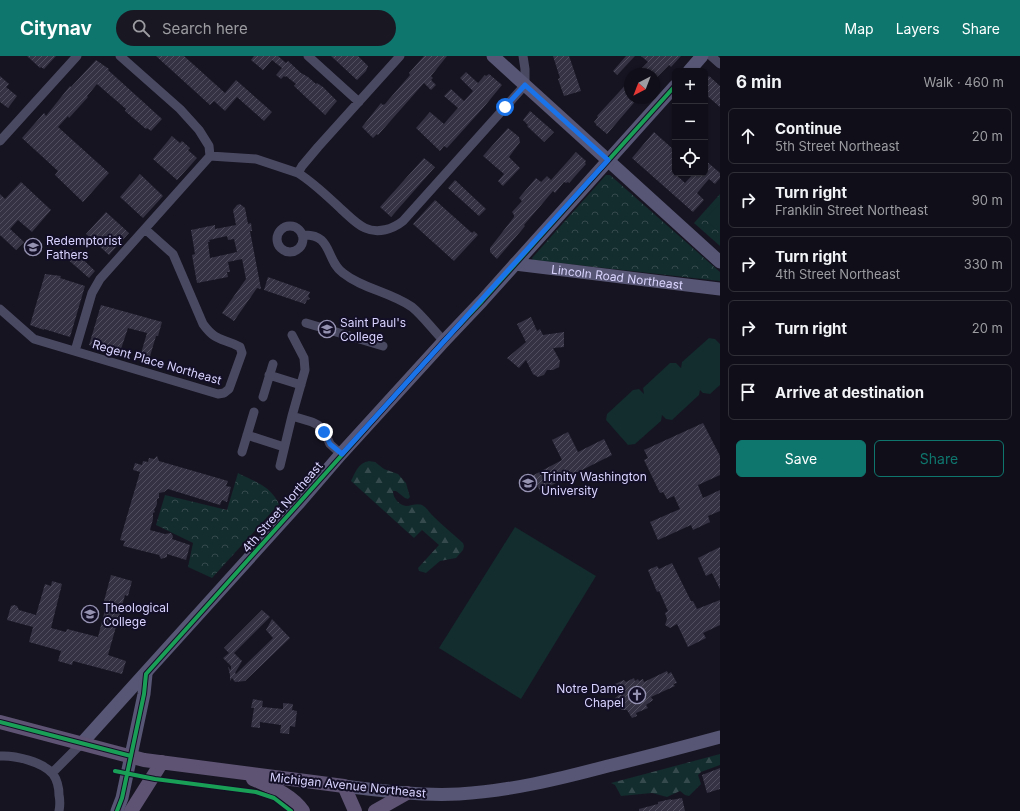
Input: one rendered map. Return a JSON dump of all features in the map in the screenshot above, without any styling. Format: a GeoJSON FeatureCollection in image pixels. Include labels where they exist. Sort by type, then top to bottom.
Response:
{"type":"FeatureCollection","features":[{"type":"Feature","properties":{"kind":"main road","name":"Michigan Avenue Northeast"},"geometry":{"type":"LineString","coordinates":[[0,722],[144,760],[344,786]]}},
{"type":"Feature","properties":{"kind":"main road"},"geometry":{"type":"LineString","coordinates":[[131,811],[162,762]]}},
{"type":"Feature","properties":{"kind":"main road"},"geometry":{"type":"LineString","coordinates":[[240,773],[286,795],[297,803],[303,811]]}},
{"type":"Feature","properties":{"kind":"main road"},"geometry":{"type":"LineString","coordinates":[[344,786],[356,811]]}},
{"type":"Feature","properties":{"kind":"main road"},"geometry":{"type":"LineString","coordinates":[[375,811],[407,793]]}},
{"type":"Feature","properties":{"kind":"street"},"geometry":{"type":"LineString","coordinates":[[0,141],[4,130],[77,56]]}},
{"type":"Feature","properties":{"kind":"street"},"geometry":{"type":"LineString","coordinates":[[75,351],[92,292],[100,279],[210,156],[209,146],[203,136],[180,109],[120,56]]}},
{"type":"Feature","properties":{"kind":"street"},"geometry":{"type":"LineString","coordinates":[[308,56],[358,102]]}},
{"type":"Feature","properties":{"kind":"street"},"geometry":{"type":"LineString","coordinates":[[298,172],[400,56]]}},
{"type":"Feature","properties":{"kind":"street"},"geometry":{"type":"LineString","coordinates":[[493,56],[720,262]]}},
{"type":"Feature","properties":{"kind":"street"},"geometry":{"type":"LineString","coordinates":[[210,156],[256,160],[298,172],[313,183],[356,222],[366,228],[379,230],[392,228],[403,221],[525,85],[523,56]]}},
{"type":"Feature","properties":{"kind":"street"},"geometry":{"type":"LineString","coordinates":[[692,68],[702,56]]}},
{"type":"Feature","properties":{"kind":"street"},"geometry":{"type":"LineString","coordinates":[[711,56],[720,64]]}},
{"type":"Feature","properties":{"kind":"street","name":"4th Street Northeast"},"geometry":{"type":"LineString","coordinates":[[81,744],[146,674],[342,454],[672,89]]}},
{"type":"Feature","properties":{"kind":"street","name":"Regent Place Northeast"},"geometry":{"type":"LineString","coordinates":[[3,311],[34,338],[218,394],[224,393],[229,389],[242,353],[240,347],[217,339],[210,333],[204,324],[173,254],[145,229]]}},
{"type":"Feature","properties":{"kind":"street"},"geometry":{"type":"LineString","coordinates":[[302,234],[316,235],[325,245],[338,269],[342,273],[352,279],[400,300],[411,307],[444,341]]}},
{"type":"Feature","properties":{"kind":"street","name":"Lincoln Road Northeast"},"geometry":{"type":"LineString","coordinates":[[515,264],[720,289]]}},
{"type":"Feature","properties":{"kind":"street"},"geometry":{"type":"LineString","coordinates":[[306,323],[383,346]]}},
{"type":"Feature","properties":{"kind":"street"},"geometry":{"type":"LineString","coordinates":[[280,466],[305,370],[304,358],[292,335]]}},
{"type":"Feature","properties":{"kind":"street"},"geometry":{"type":"LineString","coordinates":[[263,397],[272,364]]}},
{"type":"Feature","properties":{"kind":"street"},"geometry":{"type":"LineString","coordinates":[[269,375],[301,385]]}},
{"type":"Feature","properties":{"kind":"street"},"geometry":{"type":"LineString","coordinates":[[242,452],[254,412]]}},
{"type":"Feature","properties":{"kind":"street"},"geometry":{"type":"LineString","coordinates":[[292,416],[312,422],[318,426],[324,432],[330,444],[342,454]]}},
{"type":"Feature","properties":{"kind":"street"},"geometry":{"type":"LineString","coordinates":[[247,435],[284,447]]}},
{"type":"Feature","properties":{"kind":"street"},"geometry":{"type":"LineString","coordinates":[[117,811],[131,756],[144,694],[146,674]]}},
{"type":"Feature","properties":{"kind":"street","name":"Michigan Avenue Northeast"},"geometry":{"type":"LineString","coordinates":[[344,786],[407,793],[458,794],[524,787],[720,737]]}},
{"type":"Feature","properties":{"kind":"street"},"geometry":{"type":"LineString","coordinates":[[52,773],[81,744]]}},
{"type":"Feature","properties":{"kind":"street"},"geometry":{"type":"LineString","coordinates":[[0,756],[20,758],[38,764],[52,773],[60,797],[59,811]]}},
{"type":"Feature","properties":{"kind":"green space"},"geometry":{"type":"Polygon","coordinates":[[[606,175],[610,175],[720,272],[720,281],[533,260],[532,258],[606,175]]]}},
{"type":"Feature","properties":{"kind":"green space"},"geometry":{"type":"Polygon","coordinates":[[[720,194],[720,246],[694,223],[720,194]]]}},
{"type":"Feature","properties":{"kind":"green space"},"geometry":{"type":"Polygon","coordinates":[[[720,203],[720,233],[705,219],[720,203]]]}},
{"type":"Feature","properties":{"kind":"green space"},"geometry":{"type":"Polygon","coordinates":[[[709,338],[715,339],[720,344],[720,385],[710,394],[703,393],[700,390],[699,395],[672,420],[666,419],[662,415],[661,421],[635,444],[628,445],[606,420],[607,414],[633,390],[639,389],[644,394],[643,388],[670,363],[676,363],[681,368],[682,362],[709,338]]]}},
{"type":"Feature","properties":{"kind":"green space"},"geometry":{"type":"Polygon","coordinates":[[[369,461],[375,462],[384,469],[398,474],[406,483],[410,497],[408,499],[396,491],[393,491],[395,499],[399,503],[406,506],[418,504],[422,505],[463,543],[463,550],[456,558],[440,561],[426,573],[419,571],[418,568],[439,545],[422,530],[414,538],[351,481],[360,466],[369,461]]]}},
{"type":"Feature","properties":{"kind":"green space"},"geometry":{"type":"Polygon","coordinates":[[[238,473],[267,488],[279,504],[212,578],[188,567],[193,543],[156,525],[165,495],[227,510],[238,473]]]}},
{"type":"Feature","properties":{"kind":"green space"},"geometry":{"type":"Polygon","coordinates":[[[515,527],[596,576],[521,699],[439,648],[515,527]]]}},
{"type":"Feature","properties":{"kind":"green space"},"geometry":{"type":"Polygon","coordinates":[[[720,754],[720,765],[701,772],[698,775],[701,784],[689,796],[680,791],[667,797],[652,793],[621,796],[615,785],[611,783],[720,754]]]}},
{"type":"Feature","properties":{"kind":"building"},"geometry":{"type":"Polygon","coordinates":[[[27,56],[56,56],[44,69],[41,67],[40,68],[27,56]]]}},
{"type":"Feature","properties":{"kind":"building"},"geometry":{"type":"Polygon","coordinates":[[[156,56],[184,56],[225,93],[236,80],[272,112],[264,121],[237,97],[225,111],[214,101],[210,105],[156,56]]]}},
{"type":"Feature","properties":{"kind":"building"},"geometry":{"type":"Polygon","coordinates":[[[254,56],[278,56],[286,63],[288,61],[301,73],[316,84],[317,83],[323,87],[337,101],[325,115],[294,86],[296,84],[286,76],[281,79],[276,75],[282,68],[272,60],[263,70],[251,60],[254,56]]]}},
{"type":"Feature","properties":{"kind":"building"},"geometry":{"type":"Polygon","coordinates":[[[331,56],[358,56],[368,66],[366,71],[357,80],[331,56]]]}},
{"type":"Feature","properties":{"kind":"building"},"geometry":{"type":"Polygon","coordinates":[[[424,56],[447,56],[431,76],[433,78],[431,80],[436,85],[431,90],[424,83],[378,135],[377,134],[373,138],[362,127],[381,103],[383,105],[385,104],[424,56]]]}},
{"type":"Feature","properties":{"kind":"building"},"geometry":{"type":"Polygon","coordinates":[[[553,56],[569,56],[581,91],[564,96],[558,79],[560,78],[553,56]]]}},
{"type":"Feature","properties":{"kind":"building"},"geometry":{"type":"Polygon","coordinates":[[[626,56],[635,56],[617,75],[613,71],[626,56]]]}},
{"type":"Feature","properties":{"kind":"building"},"geometry":{"type":"Polygon","coordinates":[[[641,56],[681,56],[671,67],[669,65],[660,74],[660,68],[642,68],[648,62],[641,56]]]}},
{"type":"Feature","properties":{"kind":"building"},"geometry":{"type":"Polygon","coordinates":[[[96,60],[109,69],[108,70],[162,119],[151,131],[147,128],[146,129],[125,111],[126,109],[97,84],[87,96],[88,97],[69,118],[68,116],[58,127],[109,173],[83,202],[55,175],[58,171],[22,138],[44,113],[46,116],[70,86],[71,87],[96,60]]]}},
{"type":"Feature","properties":{"kind":"building"},"geometry":{"type":"Polygon","coordinates":[[[466,72],[478,83],[485,75],[486,76],[489,74],[502,85],[447,148],[444,146],[440,151],[416,128],[430,112],[444,124],[458,108],[444,96],[451,89],[464,101],[473,91],[460,78],[466,72]]]}},
{"type":"Feature","properties":{"kind":"building"},"geometry":{"type":"Polygon","coordinates":[[[0,76],[9,84],[6,87],[17,96],[8,108],[0,102],[0,76]]]}},
{"type":"Feature","properties":{"kind":"building"},"geometry":{"type":"Polygon","coordinates":[[[709,76],[720,86],[720,107],[708,97],[709,76]]]}},
{"type":"Feature","properties":{"kind":"building"},"geometry":{"type":"Polygon","coordinates":[[[624,87],[624,104],[633,104],[607,134],[594,122],[598,117],[597,116],[624,87]]]}},
{"type":"Feature","properties":{"kind":"building"},"geometry":{"type":"Polygon","coordinates":[[[530,111],[554,132],[544,142],[527,126],[528,125],[523,120],[530,111]]]}},
{"type":"Feature","properties":{"kind":"building"},"geometry":{"type":"Polygon","coordinates":[[[508,128],[519,137],[520,142],[509,157],[520,168],[503,186],[498,181],[504,174],[483,156],[508,128]]]}},
{"type":"Feature","properties":{"kind":"building"},"geometry":{"type":"Polygon","coordinates":[[[654,132],[672,148],[672,176],[677,176],[685,183],[691,176],[708,176],[708,163],[720,173],[720,178],[715,184],[709,179],[697,193],[704,200],[693,212],[632,158],[654,132]]]}},
{"type":"Feature","properties":{"kind":"building"},"geometry":{"type":"Polygon","coordinates":[[[172,136],[180,143],[182,141],[190,148],[188,150],[197,158],[177,180],[153,159],[172,136]]]}},
{"type":"Feature","properties":{"kind":"building"},"geometry":{"type":"Polygon","coordinates":[[[576,152],[586,161],[586,164],[569,183],[564,182],[555,193],[553,191],[497,259],[490,252],[490,248],[514,217],[512,212],[522,201],[519,198],[536,178],[541,182],[547,176],[551,180],[576,152]]]}},
{"type":"Feature","properties":{"kind":"building"},"geometry":{"type":"Polygon","coordinates":[[[424,158],[435,167],[391,217],[380,207],[424,158]]]}},
{"type":"Feature","properties":{"kind":"building"},"geometry":{"type":"Polygon","coordinates":[[[140,174],[163,196],[143,218],[120,197],[140,174]]]}},
{"type":"Feature","properties":{"kind":"building"},"geometry":{"type":"Polygon","coordinates":[[[455,180],[486,209],[479,216],[448,188],[455,180]]]}},
{"type":"Feature","properties":{"kind":"building"},"geometry":{"type":"Polygon","coordinates":[[[21,182],[51,210],[32,232],[18,220],[10,229],[24,242],[16,250],[0,235],[0,194],[5,199],[21,182]]]}},
{"type":"Feature","properties":{"kind":"building"},"geometry":{"type":"Polygon","coordinates":[[[435,200],[472,233],[474,231],[478,235],[454,261],[413,224],[435,200]]]}},
{"type":"Feature","properties":{"kind":"building"},"geometry":{"type":"Polygon","coordinates":[[[240,204],[245,208],[248,224],[251,223],[252,231],[250,231],[261,289],[257,288],[234,321],[222,313],[246,279],[242,259],[228,262],[230,272],[227,272],[228,277],[197,283],[192,255],[195,254],[191,230],[215,225],[215,229],[236,225],[233,210],[240,204]],[[227,236],[209,240],[210,258],[237,252],[234,239],[228,240],[227,236]]]}},
{"type":"Feature","properties":{"kind":"building"},"geometry":{"type":"Polygon","coordinates":[[[106,212],[129,233],[109,255],[86,234],[106,212]]]}},
{"type":"Feature","properties":{"kind":"building"},"geometry":{"type":"Polygon","coordinates":[[[72,249],[95,271],[89,278],[65,257],[72,249]]]}},
{"type":"Feature","properties":{"kind":"building"},"geometry":{"type":"Polygon","coordinates":[[[45,274],[61,276],[60,278],[85,286],[70,337],[30,325],[45,274]]]}},
{"type":"Feature","properties":{"kind":"building"},"geometry":{"type":"Polygon","coordinates":[[[268,277],[310,292],[308,296],[310,299],[307,300],[305,304],[264,290],[268,277]]]}},
{"type":"Feature","properties":{"kind":"building"},"geometry":{"type":"Polygon","coordinates":[[[101,305],[162,322],[148,363],[139,360],[147,333],[128,328],[119,355],[89,345],[101,305]]]}},
{"type":"Feature","properties":{"kind":"building"},"geometry":{"type":"Polygon","coordinates":[[[531,317],[537,331],[540,329],[543,335],[564,332],[564,347],[553,348],[560,361],[559,367],[553,370],[547,370],[544,375],[538,377],[533,374],[526,360],[519,368],[507,358],[526,342],[517,324],[531,317]]]}},
{"type":"Feature","properties":{"kind":"building"},"geometry":{"type":"Polygon","coordinates":[[[703,423],[720,456],[720,475],[698,485],[703,498],[720,490],[720,511],[708,516],[710,522],[693,530],[691,525],[658,540],[650,522],[680,509],[674,496],[667,499],[663,492],[660,493],[644,460],[648,458],[644,450],[703,423]]]}},
{"type":"Feature","properties":{"kind":"building"},"geometry":{"type":"Polygon","coordinates":[[[568,432],[578,452],[604,439],[612,455],[540,491],[532,476],[562,460],[552,440],[568,432]]]}},
{"type":"Feature","properties":{"kind":"building"},"geometry":{"type":"Polygon","coordinates":[[[157,456],[159,461],[228,481],[226,486],[231,487],[227,502],[222,500],[220,505],[168,489],[159,493],[150,530],[165,534],[171,533],[173,536],[172,539],[190,545],[186,560],[167,554],[167,557],[161,559],[159,555],[123,546],[125,541],[120,540],[140,472],[133,470],[135,463],[142,465],[143,461],[148,462],[149,458],[154,459],[157,456]]]}},
{"type":"Feature","properties":{"kind":"building"},"geometry":{"type":"Polygon","coordinates":[[[720,547],[720,589],[712,573],[706,576],[698,558],[720,547]]]}},
{"type":"Feature","properties":{"kind":"building"},"geometry":{"type":"Polygon","coordinates":[[[672,563],[691,601],[693,601],[697,609],[720,600],[720,625],[703,633],[706,638],[688,647],[677,624],[670,628],[665,625],[667,619],[665,613],[668,611],[659,591],[657,592],[648,570],[657,566],[659,569],[672,563]]]}},
{"type":"Feature","properties":{"kind":"building"},"geometry":{"type":"Polygon","coordinates":[[[111,575],[132,581],[128,596],[125,595],[108,655],[126,661],[122,674],[73,661],[72,665],[58,661],[61,651],[29,642],[33,627],[7,620],[11,606],[14,605],[17,606],[19,610],[36,615],[45,584],[51,586],[52,581],[62,584],[51,628],[66,632],[67,629],[98,637],[107,602],[104,601],[111,575]]]}},
{"type":"Feature","properties":{"kind":"building"},"geometry":{"type":"Polygon","coordinates":[[[262,610],[270,617],[234,653],[242,661],[235,673],[236,674],[273,638],[266,630],[272,619],[290,638],[245,681],[235,682],[232,678],[230,681],[228,667],[231,670],[231,666],[223,658],[229,653],[224,648],[262,610]]]}},
{"type":"Feature","properties":{"kind":"building","name":"Notre Dame Chapel"},"geometry":{"type":"Polygon","coordinates":[[[667,671],[668,674],[671,672],[677,683],[673,684],[675,686],[651,697],[653,700],[646,705],[648,708],[636,713],[637,716],[632,718],[627,710],[622,710],[616,706],[615,698],[620,694],[615,684],[624,680],[626,682],[634,678],[635,681],[638,679],[639,681],[643,679],[644,682],[667,671]]]}},
{"type":"Feature","properties":{"kind":"building"},"geometry":{"type":"Polygon","coordinates":[[[253,699],[263,701],[262,707],[283,709],[283,703],[293,704],[292,710],[297,711],[295,727],[290,726],[289,734],[280,733],[281,725],[260,722],[260,728],[251,727],[254,708],[251,708],[253,699]]]}},
{"type":"Feature","properties":{"kind":"building"},"geometry":{"type":"Polygon","coordinates":[[[720,768],[720,789],[707,793],[702,775],[720,768]]]}},
{"type":"Feature","properties":{"kind":"building"},"geometry":{"type":"Polygon","coordinates":[[[682,798],[685,811],[639,811],[639,809],[658,804],[658,802],[682,798]]]}},
{"type":"Feature","properties":{"kind":"cycle path"},"geometry":{"type":"LineString","coordinates":[[117,811],[122,798],[144,694],[146,674],[672,89]]}},
{"type":"Feature","properties":{"kind":"cycle path"},"geometry":{"type":"LineString","coordinates":[[0,722],[131,756]]}},
{"type":"Feature","properties":{"kind":"cycle path"},"geometry":{"type":"LineString","coordinates":[[115,771],[155,779],[256,792],[274,798],[291,811]]}},
{"type":"Feature","properties":{"kind":"place","name":"Redemptorist Fathers"},"geometry":{"type":"Point","coordinates":[33,247]}},
{"type":"Feature","properties":{"kind":"place","name":"Saint Paul's College"},"geometry":{"type":"Point","coordinates":[327,329]}},
{"type":"Feature","properties":{"kind":"place","name":"Trinity Washington University"},"geometry":{"type":"Point","coordinates":[528,483]}},
{"type":"Feature","properties":{"kind":"place","name":"Theological College"},"geometry":{"type":"Point","coordinates":[90,614]}},
{"type":"Feature","properties":{"kind":"place","name":"Notre Dame Chapel"},"geometry":{"type":"Point","coordinates":[637,695]}},
{"type":"Feature","properties":{"kind":"route"},"geometry":{"type":"LineString","coordinates":[[324,432],[330,444],[342,454],[608,160],[525,85],[505,107]]}}]}
